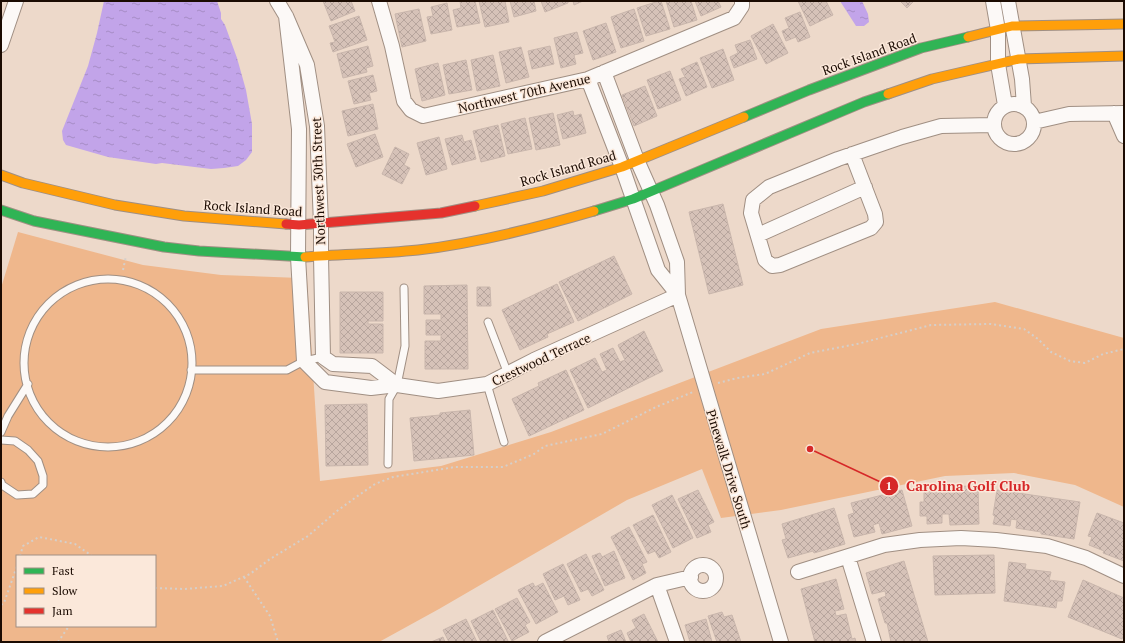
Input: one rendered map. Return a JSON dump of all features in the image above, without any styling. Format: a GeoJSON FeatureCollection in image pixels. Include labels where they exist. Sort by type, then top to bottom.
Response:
{"type":"FeatureCollection","features":[{"type":"Feature","properties":{"kind":"main road","name":"Rock Island Road"},"geometry":{"type":"LineString","coordinates":[[1,175],[23,183],[115,206],[184,216],[298,225],[441,213],[543,191],[622,167],[808,90],[921,48],[1012,26],[1124,24]]}},
{"type":"Feature","properties":{"kind":"main road"},"geometry":{"type":"LineString","coordinates":[[1,210],[34,221],[164,247],[220,253],[298,257],[417,250],[479,240],[535,228],[633,199],[871,100],[932,79],[1019,60],[1124,56]]}},
{"type":"Feature","properties":{"kind":"street"},"geometry":{"type":"LineString","coordinates":[[1,45],[16,1]]}},
{"type":"Feature","properties":{"kind":"street","name":"Northwest 30th Street"},"geometry":{"type":"LineString","coordinates":[[277,1],[286,16],[307,65],[318,126],[322,224],[321,256]]}},
{"type":"Feature","properties":{"kind":"street","name":"Northwest 70th Avenue"},"geometry":{"type":"LineString","coordinates":[[379,1],[392,46],[404,101],[411,110],[423,116],[588,79],[734,18],[742,4]]}},
{"type":"Feature","properties":{"kind":"street"},"geometry":{"type":"LineString","coordinates":[[994,1],[998,30],[998,64],[1005,105]]}},
{"type":"Feature","properties":{"kind":"street"},"geometry":{"type":"LineString","coordinates":[[1008,1],[1019,60],[1024,106],[1032,116],[1034,122],[1030,137],[1015,145],[1007,144],[1000,140],[995,133],[993,125],[996,113],[1005,105],[1012,103],[1024,106]]}},
{"type":"Feature","properties":{"kind":"street","name":"Northwest 30th Street"},"geometry":{"type":"LineString","coordinates":[[286,16],[298,129],[298,257]]}},
{"type":"Feature","properties":{"kind":"street","name":"Pinewalk Drive South"},"geometry":{"type":"LineString","coordinates":[[604,72],[678,262],[678,296],[781,642]]}},
{"type":"Feature","properties":{"kind":"street","name":"Pinewalk Drive South"},"geometry":{"type":"LineString","coordinates":[[588,79],[622,167],[658,270],[678,296]]}},
{"type":"Feature","properties":{"kind":"street"},"geometry":{"type":"LineString","coordinates":[[1034,122],[1069,114],[1119,113],[1124,136]]}},
{"type":"Feature","properties":{"kind":"street"},"geometry":{"type":"LineString","coordinates":[[852,154],[875,214],[876,222],[871,228],[780,265],[772,266],[765,260],[751,213],[753,200],[769,187],[852,154],[902,137],[941,126],[993,125]]}},
{"type":"Feature","properties":{"kind":"street"},"geometry":{"type":"LineString","coordinates":[[758,235],[865,187]]}},
{"type":"Feature","properties":{"kind":"street"},"geometry":{"type":"LineString","coordinates":[[321,256],[323,357]]}},
{"type":"Feature","properties":{"kind":"street"},"geometry":{"type":"LineString","coordinates":[[298,257],[304,361]]}},
{"type":"Feature","properties":{"kind":"street","name":"Crestwood Terrace"},"geometry":{"type":"LineString","coordinates":[[304,361],[325,382],[371,388],[397,385],[438,391],[487,384],[534,360],[678,296]]}},
{"type":"Feature","properties":{"kind":"street","name":"Crestwood Terrace"},"geometry":{"type":"LineString","coordinates":[[323,357],[333,364],[372,366],[397,385]]}},
{"type":"Feature","properties":{"kind":"street"},"geometry":{"type":"LineString","coordinates":[[798,572],[884,545],[920,540],[961,538],[996,540],[1047,546],[1086,558],[1124,576]]}},
{"type":"Feature","properties":{"kind":"street"},"geometry":{"type":"LineString","coordinates":[[848,557],[874,642]]}},
{"type":"Feature","properties":{"kind":"street"},"geometry":{"type":"LineString","coordinates":[[545,642],[657,585],[691,577]]}},
{"type":"Feature","properties":{"kind":"street"},"geometry":{"type":"LineString","coordinates":[[657,585],[678,642]]}},
{"type":"Feature","properties":{"kind":"lane"},"geometry":{"type":"LineString","coordinates":[[101,278],[128,280],[153,291],[173,308],[187,332],[193,360],[189,389],[175,415],[154,434],[124,447],[99,447],[71,439],[47,422],[31,398],[28,384],[24,372],[26,345],[35,320],[52,299],[75,284],[101,278]]}},
{"type":"Feature","properties":{"kind":"lane"},"geometry":{"type":"LineString","coordinates":[[388,464],[389,399],[397,385],[405,346],[404,288]]}},
{"type":"Feature","properties":{"kind":"lane"},"geometry":{"type":"LineString","coordinates":[[488,322],[508,374]]}},
{"type":"Feature","properties":{"kind":"lane"},"geometry":{"type":"LineString","coordinates":[[191,370],[287,370],[304,361],[323,357]]}},
{"type":"Feature","properties":{"kind":"lane"},"geometry":{"type":"LineString","coordinates":[[1,432],[8,416],[28,384]]}},
{"type":"Feature","properties":{"kind":"lane"},"geometry":{"type":"LineString","coordinates":[[487,384],[504,442]]}},
{"type":"Feature","properties":{"kind":"lane"},"geometry":{"type":"LineString","coordinates":[[1,440],[15,441],[28,450],[38,461],[43,476],[42,485],[33,494],[17,495],[2,485],[1,482]]}},
{"type":"Feature","properties":{"kind":"path"},"geometry":{"type":"LineString","coordinates":[[123,270],[126,255]]}},
{"type":"Feature","properties":{"kind":"path"},"geometry":{"type":"LineString","coordinates":[[156,588],[184,589],[223,586],[244,577],[308,536],[337,511],[375,484],[393,477],[455,468],[504,467],[534,454],[544,446],[602,434],[656,407],[705,388],[737,378],[765,374],[810,353],[858,344],[931,325],[991,324],[1024,329],[1038,339],[1051,352],[1070,361],[1085,363],[1103,354],[1124,349]]}},
{"type":"Feature","properties":{"kind":"path"},"geometry":{"type":"LineString","coordinates":[[20,555],[23,546],[39,537],[75,544],[91,555]]}},
{"type":"Feature","properties":{"kind":"path"},"geometry":{"type":"LineString","coordinates":[[1,605],[4,603],[16,569]]}},
{"type":"Feature","properties":{"kind":"path"},"geometry":{"type":"LineString","coordinates":[[244,577],[270,616],[278,642]]}},
{"type":"Feature","properties":{"kind":"path"},"geometry":{"type":"LineString","coordinates":[[58,642],[68,627]]}},
{"type":"Feature","properties":{"kind":"shaded area"},"geometry":{"type":"Polygon","coordinates":[[[18,232],[143,265],[221,275],[307,279],[320,481],[441,466],[551,432],[821,329],[995,302],[1124,338],[1124,507],[1075,485],[1014,473],[945,476],[781,510],[721,518],[702,469],[627,500],[379,642],[1,642],[1,288],[18,232]]]}},
{"type":"Feature","properties":{"kind":"water"},"geometry":{"type":"Polygon","coordinates":[[[104,1],[217,1],[221,13],[221,19],[225,25],[237,58],[246,90],[252,124],[252,152],[246,160],[238,166],[211,169],[162,163],[156,164],[108,157],[66,145],[63,140],[62,131],[88,66],[104,1]]]}},
{"type":"Feature","properties":{"kind":"water"},"geometry":{"type":"Polygon","coordinates":[[[840,1],[862,1],[868,14],[869,22],[864,26],[856,26],[840,1]]]}},
{"type":"Feature","properties":{"kind":"building"},"geometry":{"type":"Polygon","coordinates":[[[323,1],[351,1],[355,11],[331,21],[323,1]]]}},
{"type":"Feature","properties":{"kind":"building"},"geometry":{"type":"Polygon","coordinates":[[[460,1],[475,1],[480,23],[457,27],[453,10],[461,8],[460,1]]]}},
{"type":"Feature","properties":{"kind":"building"},"geometry":{"type":"Polygon","coordinates":[[[479,1],[505,1],[509,22],[485,27],[479,1]]]}},
{"type":"Feature","properties":{"kind":"building"},"geometry":{"type":"Polygon","coordinates":[[[510,1],[534,1],[536,11],[514,17],[510,1]]]}},
{"type":"Feature","properties":{"kind":"building"},"geometry":{"type":"Polygon","coordinates":[[[541,1],[568,1],[568,3],[545,12],[541,1]]]}},
{"type":"Feature","properties":{"kind":"building"},"geometry":{"type":"Polygon","coordinates":[[[573,1],[583,1],[574,5],[573,1]]]}},
{"type":"Feature","properties":{"kind":"building"},"geometry":{"type":"Polygon","coordinates":[[[661,1],[670,29],[646,36],[637,8],[661,1]]]}},
{"type":"Feature","properties":{"kind":"building"},"geometry":{"type":"Polygon","coordinates":[[[666,1],[691,1],[697,20],[674,27],[666,1]]]}},
{"type":"Feature","properties":{"kind":"building"},"geometry":{"type":"Polygon","coordinates":[[[695,1],[718,1],[721,7],[701,16],[695,1]]]}},
{"type":"Feature","properties":{"kind":"building"},"geometry":{"type":"Polygon","coordinates":[[[798,1],[826,1],[833,15],[810,26],[798,1]]]}},
{"type":"Feature","properties":{"kind":"building"},"geometry":{"type":"Polygon","coordinates":[[[900,1],[914,1],[907,8],[900,1]]]}},
{"type":"Feature","properties":{"kind":"building"},"geometry":{"type":"Polygon","coordinates":[[[447,3],[452,30],[431,34],[427,17],[433,16],[431,7],[447,3]]]}},
{"type":"Feature","properties":{"kind":"building"},"geometry":{"type":"Polygon","coordinates":[[[419,9],[426,41],[402,47],[395,14],[419,9]]]}},
{"type":"Feature","properties":{"kind":"building"},"geometry":{"type":"Polygon","coordinates":[[[634,9],[644,41],[621,48],[611,17],[634,9]]]}},
{"type":"Feature","properties":{"kind":"building"},"geometry":{"type":"Polygon","coordinates":[[[800,12],[810,37],[798,42],[796,37],[786,41],[782,31],[789,28],[785,18],[800,12]]]}},
{"type":"Feature","properties":{"kind":"building"},"geometry":{"type":"Polygon","coordinates":[[[359,16],[367,40],[333,52],[330,43],[335,42],[329,26],[359,16]]]}},
{"type":"Feature","properties":{"kind":"building"},"geometry":{"type":"Polygon","coordinates":[[[606,23],[616,52],[593,60],[583,31],[606,23]]]}},
{"type":"Feature","properties":{"kind":"building"},"geometry":{"type":"Polygon","coordinates":[[[773,24],[788,53],[766,64],[751,36],[773,24]]]}},
{"type":"Feature","properties":{"kind":"building"},"geometry":{"type":"Polygon","coordinates":[[[577,32],[583,53],[574,55],[576,64],[561,68],[554,38],[577,32]]]}},
{"type":"Feature","properties":{"kind":"building"},"geometry":{"type":"Polygon","coordinates":[[[750,40],[757,59],[734,68],[730,57],[738,53],[735,45],[750,40]]]}},
{"type":"Feature","properties":{"kind":"building"},"geometry":{"type":"Polygon","coordinates":[[[368,46],[373,66],[366,68],[367,72],[343,78],[337,54],[368,46]]]}},
{"type":"Feature","properties":{"kind":"building"},"geometry":{"type":"Polygon","coordinates":[[[550,46],[554,64],[532,69],[528,51],[550,46]]]}},
{"type":"Feature","properties":{"kind":"building"},"geometry":{"type":"Polygon","coordinates":[[[521,47],[529,77],[506,83],[499,52],[521,47]]]}},
{"type":"Feature","properties":{"kind":"building"},"geometry":{"type":"Polygon","coordinates":[[[723,49],[734,80],[712,88],[700,58],[723,49]]]}},
{"type":"Feature","properties":{"kind":"building"},"geometry":{"type":"Polygon","coordinates":[[[493,55],[500,86],[477,91],[471,60],[493,55]]]}},
{"type":"Feature","properties":{"kind":"building"},"geometry":{"type":"Polygon","coordinates":[[[466,60],[472,90],[449,94],[443,65],[466,60]]]}},
{"type":"Feature","properties":{"kind":"building"},"geometry":{"type":"Polygon","coordinates":[[[697,62],[707,87],[686,96],[679,79],[685,77],[681,69],[697,62]]]}},
{"type":"Feature","properties":{"kind":"building"},"geometry":{"type":"Polygon","coordinates":[[[438,63],[445,95],[422,101],[415,69],[438,63]]]}},
{"type":"Feature","properties":{"kind":"building"},"geometry":{"type":"Polygon","coordinates":[[[670,71],[681,100],[658,109],[647,80],[670,71]]]}},
{"type":"Feature","properties":{"kind":"building"},"geometry":{"type":"Polygon","coordinates":[[[373,75],[377,91],[369,93],[371,100],[354,104],[348,81],[373,75]]]}},
{"type":"Feature","properties":{"kind":"building"},"geometry":{"type":"Polygon","coordinates":[[[645,86],[657,116],[634,126],[622,95],[645,86]]]}},
{"type":"Feature","properties":{"kind":"building"},"geometry":{"type":"Polygon","coordinates":[[[373,104],[378,129],[348,136],[342,111],[373,104]]]}},
{"type":"Feature","properties":{"kind":"building"},"geometry":{"type":"Polygon","coordinates":[[[573,111],[574,116],[581,114],[586,133],[563,139],[557,115],[573,111]]]}},
{"type":"Feature","properties":{"kind":"building"},"geometry":{"type":"Polygon","coordinates":[[[553,113],[560,145],[536,150],[529,118],[553,113]]]}},
{"type":"Feature","properties":{"kind":"building"},"geometry":{"type":"Polygon","coordinates":[[[525,118],[532,149],[508,154],[501,124],[525,118]]]}},
{"type":"Feature","properties":{"kind":"building"},"geometry":{"type":"Polygon","coordinates":[[[498,125],[505,156],[481,162],[473,131],[498,125]]]}},
{"type":"Feature","properties":{"kind":"building"},"geometry":{"type":"Polygon","coordinates":[[[375,134],[383,157],[356,167],[347,144],[375,134]]]}},
{"type":"Feature","properties":{"kind":"building"},"geometry":{"type":"Polygon","coordinates":[[[462,135],[464,142],[471,140],[476,159],[452,165],[445,139],[462,135]]]}},
{"type":"Feature","properties":{"kind":"building"},"geometry":{"type":"Polygon","coordinates":[[[439,137],[447,169],[426,175],[417,143],[439,137]]]}},
{"type":"Feature","properties":{"kind":"building"},"geometry":{"type":"Polygon","coordinates":[[[395,147],[409,154],[404,165],[410,168],[402,184],[382,174],[395,147]]]}},
{"type":"Feature","properties":{"kind":"building"},"geometry":{"type":"Polygon","coordinates":[[[723,204],[743,285],[709,294],[689,212],[723,204]]]}},
{"type":"Feature","properties":{"kind":"building"},"geometry":{"type":"Polygon","coordinates":[[[614,256],[632,294],[578,321],[559,282],[614,256]]]}},
{"type":"Feature","properties":{"kind":"building"},"geometry":{"type":"Polygon","coordinates":[[[557,284],[574,322],[547,334],[548,337],[520,350],[502,310],[557,284]]]}},
{"type":"Feature","properties":{"kind":"building"},"geometry":{"type":"Polygon","coordinates":[[[467,285],[468,369],[425,369],[425,341],[441,341],[441,335],[426,335],[426,320],[441,320],[441,314],[424,314],[424,286],[467,285]]]}},
{"type":"Feature","properties":{"kind":"building"},"geometry":{"type":"Polygon","coordinates":[[[477,287],[490,287],[491,306],[477,306],[477,287]]]}},
{"type":"Feature","properties":{"kind":"building"},"geometry":{"type":"Polygon","coordinates":[[[340,292],[383,292],[383,321],[368,321],[368,324],[383,324],[383,353],[340,353],[340,292]]]}},
{"type":"Feature","properties":{"kind":"building"},"geometry":{"type":"Polygon","coordinates":[[[644,331],[663,371],[588,408],[570,370],[595,358],[602,372],[607,370],[600,354],[613,348],[620,362],[625,360],[618,345],[644,331]]]}},
{"type":"Feature","properties":{"kind":"building"},"geometry":{"type":"Polygon","coordinates":[[[566,370],[584,410],[529,436],[512,399],[539,386],[538,383],[566,370]]]}},
{"type":"Feature","properties":{"kind":"building"},"geometry":{"type":"Polygon","coordinates":[[[367,404],[368,465],[326,466],[325,405],[367,404]]]}},
{"type":"Feature","properties":{"kind":"building"},"geometry":{"type":"Polygon","coordinates":[[[470,410],[474,455],[414,461],[410,418],[470,410]]]}},
{"type":"Feature","properties":{"kind":"building"},"geometry":{"type":"Polygon","coordinates":[[[978,486],[979,524],[950,525],[949,514],[942,514],[942,523],[927,524],[927,516],[920,516],[920,502],[924,502],[924,487],[978,486]]]}},
{"type":"Feature","properties":{"kind":"building"},"geometry":{"type":"Polygon","coordinates":[[[698,490],[714,522],[708,525],[711,532],[697,538],[678,499],[698,490]]]}},
{"type":"Feature","properties":{"kind":"building"},"geometry":{"type":"Polygon","coordinates":[[[902,490],[912,526],[882,534],[879,523],[873,525],[875,532],[854,537],[848,515],[854,513],[851,503],[902,490]]]}},
{"type":"Feature","properties":{"kind":"building"},"geometry":{"type":"Polygon","coordinates":[[[997,490],[1080,502],[1074,539],[1041,534],[1041,532],[1016,528],[1017,520],[1011,519],[1010,526],[993,524],[997,490]]]}},
{"type":"Feature","properties":{"kind":"building"},"geometry":{"type":"Polygon","coordinates":[[[672,495],[693,538],[673,548],[652,505],[672,495]]]}},
{"type":"Feature","properties":{"kind":"building"},"geometry":{"type":"Polygon","coordinates":[[[834,508],[845,544],[814,553],[813,551],[788,558],[782,540],[786,539],[782,524],[834,508]]]}},
{"type":"Feature","properties":{"kind":"building"},"geometry":{"type":"Polygon","coordinates":[[[1097,513],[1124,523],[1124,561],[1103,553],[1104,551],[1089,545],[1092,537],[1088,536],[1097,513]]]}},
{"type":"Feature","properties":{"kind":"building"},"geometry":{"type":"Polygon","coordinates":[[[653,515],[671,552],[659,558],[655,551],[648,554],[633,525],[653,515]]]}},
{"type":"Feature","properties":{"kind":"building"},"geometry":{"type":"Polygon","coordinates":[[[629,527],[647,562],[642,564],[646,573],[633,580],[611,537],[629,527]]]}},
{"type":"Feature","properties":{"kind":"building"},"geometry":{"type":"Polygon","coordinates":[[[614,551],[625,578],[605,586],[592,556],[600,553],[602,557],[614,551]]]}},
{"type":"Feature","properties":{"kind":"building"},"geometry":{"type":"Polygon","coordinates":[[[586,554],[604,590],[592,596],[588,589],[581,592],[567,564],[586,554]]]}},
{"type":"Feature","properties":{"kind":"building"},"geometry":{"type":"Polygon","coordinates":[[[994,555],[995,593],[935,595],[933,556],[994,555]]]}},
{"type":"Feature","properties":{"kind":"building"},"geometry":{"type":"Polygon","coordinates":[[[904,561],[928,642],[891,642],[887,623],[885,623],[878,599],[886,596],[885,591],[872,594],[866,573],[904,561]]]}},
{"type":"Feature","properties":{"kind":"building"},"geometry":{"type":"Polygon","coordinates":[[[1009,562],[1026,564],[1025,569],[1051,572],[1049,580],[1065,582],[1062,601],[1057,601],[1056,608],[1004,601],[1009,562]]]}},
{"type":"Feature","properties":{"kind":"building"},"geometry":{"type":"Polygon","coordinates":[[[563,564],[580,600],[568,605],[564,596],[555,600],[543,574],[563,564]]]}},
{"type":"Feature","properties":{"kind":"building"},"geometry":{"type":"Polygon","coordinates":[[[836,579],[844,609],[835,611],[836,616],[846,614],[852,639],[855,638],[856,642],[815,642],[801,589],[836,579]]]}},
{"type":"Feature","properties":{"kind":"building"},"geometry":{"type":"Polygon","coordinates":[[[1083,580],[1124,598],[1124,635],[1122,639],[1068,617],[1083,580]]]}},
{"type":"Feature","properties":{"kind":"building"},"geometry":{"type":"Polygon","coordinates":[[[533,583],[535,587],[543,583],[558,612],[536,624],[518,590],[533,583]]]}},
{"type":"Feature","properties":{"kind":"building"},"geometry":{"type":"Polygon","coordinates":[[[517,598],[530,622],[525,625],[529,632],[512,641],[495,609],[517,598]]]}},
{"type":"Feature","properties":{"kind":"building"},"geometry":{"type":"Polygon","coordinates":[[[493,610],[508,641],[507,642],[481,642],[471,621],[493,610]]]}},
{"type":"Feature","properties":{"kind":"building"},"geometry":{"type":"Polygon","coordinates":[[[722,612],[724,617],[732,615],[741,642],[717,642],[708,616],[722,612]]]}},
{"type":"Feature","properties":{"kind":"building"},"geometry":{"type":"Polygon","coordinates":[[[644,614],[658,642],[631,642],[627,633],[636,628],[632,620],[644,614]]]}},
{"type":"Feature","properties":{"kind":"building"},"geometry":{"type":"Polygon","coordinates":[[[466,619],[477,642],[449,642],[443,630],[466,619]]]}},
{"type":"Feature","properties":{"kind":"building"},"geometry":{"type":"Polygon","coordinates":[[[706,619],[712,642],[690,642],[685,625],[706,619]]]}},
{"type":"Feature","properties":{"kind":"building"},"geometry":{"type":"Polygon","coordinates":[[[621,630],[626,642],[609,642],[607,636],[621,630]]]}},
{"type":"Feature","properties":{"kind":"building"},"geometry":{"type":"Polygon","coordinates":[[[443,637],[445,642],[431,642],[443,637]]]}},
{"type":"Feature","properties":{"kind":"traffic: fast"},"geometry":{"type":"LineString","coordinates":[[744,117],[809,90],[921,48],[968,37]]}},
{"type":"Feature","properties":{"kind":"traffic: fast"},"geometry":{"type":"LineString","coordinates":[[594,211],[633,199],[864,102],[888,94]]}},
{"type":"Feature","properties":{"kind":"traffic: fast"},"geometry":{"type":"LineString","coordinates":[[1,210],[34,221],[164,247],[199,251],[305,257]]}},
{"type":"Feature","properties":{"kind":"traffic: slow"},"geometry":{"type":"LineString","coordinates":[[968,37],[1012,26],[1124,24]]}},
{"type":"Feature","properties":{"kind":"traffic: slow"},"geometry":{"type":"LineString","coordinates":[[888,94],[932,79],[1019,59],[1124,56]]}},
{"type":"Feature","properties":{"kind":"traffic: slow"},"geometry":{"type":"LineString","coordinates":[[475,206],[543,191],[622,167],[744,117]]}},
{"type":"Feature","properties":{"kind":"traffic: slow"},"geometry":{"type":"LineString","coordinates":[[1,175],[23,183],[115,205],[184,216],[286,224]]}},
{"type":"Feature","properties":{"kind":"traffic: slow"},"geometry":{"type":"LineString","coordinates":[[305,257],[418,250],[440,247],[507,234],[594,211]]}},
{"type":"Feature","properties":{"kind":"traffic: jam"},"geometry":{"type":"LineString","coordinates":[[286,224],[299,225],[441,213],[475,206]]}},
{"type":"Feature","properties":{"kind":"place","name":"Carolina Golf Club"},"geometry":{"type":"Point","coordinates":[810,449]}}]}
